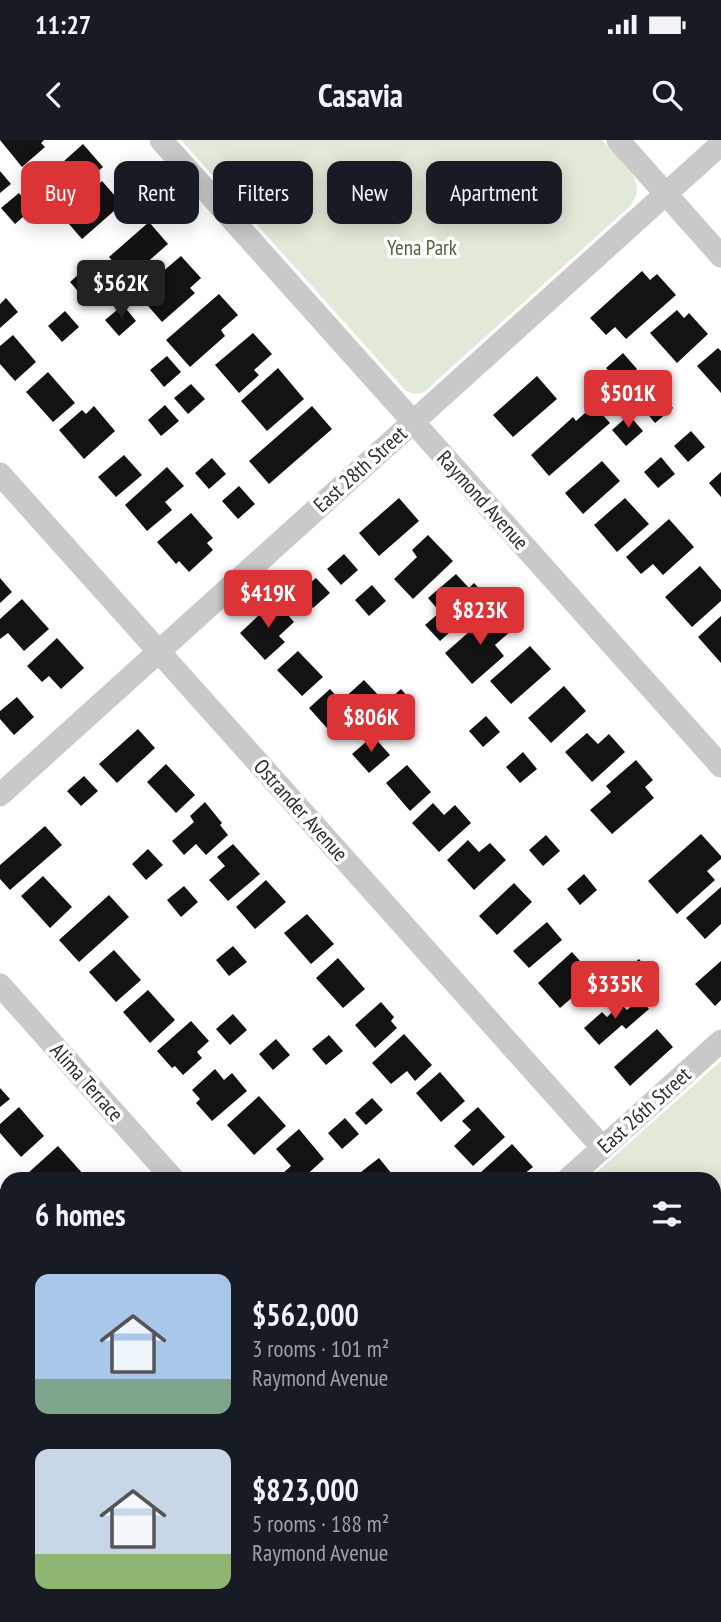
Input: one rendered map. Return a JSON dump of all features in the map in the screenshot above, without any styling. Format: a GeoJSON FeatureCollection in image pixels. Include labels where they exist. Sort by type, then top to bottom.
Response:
{"type":"FeatureCollection","features":[{"type":"Feature","properties":{"kind":"street","name":"Raymond Avenue"},"geometry":{"type":"LineString","coordinates":[[161,140],[721,766]]}},
{"type":"Feature","properties":{"kind":"street"},"geometry":{"type":"LineString","coordinates":[[618,140],[721,256]]}},
{"type":"Feature","properties":{"kind":"street","name":"East 28th Street"},"geometry":{"type":"LineString","coordinates":[[0,795],[721,144]]}},
{"type":"Feature","properties":{"kind":"street","name":"Ostrander Avenue"},"geometry":{"type":"LineString","coordinates":[[0,474],[602,1147]]}},
{"type":"Feature","properties":{"kind":"street","name":"Alima Terrace"},"geometry":{"type":"LineString","coordinates":[[0,985],[167,1172]]}},
{"type":"Feature","properties":{"kind":"street","name":"East 26th Street"},"geometry":{"type":"LineString","coordinates":[[575,1172],[721,1041]]}},
{"type":"Feature","properties":{"kind":"green space","name":"Yena Park"},"geometry":{"type":"Polygon","coordinates":[[[181,140],[602,140],[631,171],[637,189],[629,207],[423,393],[415,394],[406,391],[256,224],[313,224],[313,161],[213,161],[213,176],[181,140]]]}},
{"type":"Feature","properties":{"kind":"green space"},"geometry":{"type":"Polygon","coordinates":[[[721,1061],[721,1172],[597,1172],[721,1061]]]}},
{"type":"Feature","properties":{"kind":"building"},"geometry":{"type":"Polygon","coordinates":[[[0,140],[44,140],[41,143],[45,147],[29,161],[21,161],[21,166],[0,140]]]}},
{"type":"Feature","properties":{"kind":"building"},"geometry":{"type":"Polygon","coordinates":[[[83,144],[98,161],[64,161],[83,144]]]}},
{"type":"Feature","properties":{"kind":"building"},"geometry":{"type":"Polygon","coordinates":[[[0,171],[11,184],[0,193],[0,171]]]}},
{"type":"Feature","properties":{"kind":"building"},"geometry":{"type":"Polygon","coordinates":[[[102,181],[114,195],[114,211],[100,223],[102,181]]]}},
{"type":"Feature","properties":{"kind":"building"},"geometry":{"type":"Polygon","coordinates":[[[19,193],[21,195],[21,219],[15,224],[1,208],[19,193]]]}},
{"type":"Feature","properties":{"kind":"building"},"geometry":{"type":"Polygon","coordinates":[[[69,224],[99,224],[82,239],[69,224]]]}},
{"type":"Feature","properties":{"kind":"building"},"geometry":{"type":"Polygon","coordinates":[[[147,224],[151,224],[168,244],[128,279],[109,257],[147,224]]]}},
{"type":"Feature","properties":{"kind":"building"},"geometry":{"type":"Polygon","coordinates":[[[181,256],[201,278],[190,288],[195,293],[162,322],[143,300],[159,286],[154,279],[181,256]]]}},
{"type":"Feature","properties":{"kind":"building"},"geometry":{"type":"Polygon","coordinates":[[[87,267],[101,283],[84,298],[70,282],[87,267]]]}},
{"type":"Feature","properties":{"kind":"building"},"geometry":{"type":"Polygon","coordinates":[[[642,271],[650,280],[657,274],[676,295],[626,339],[615,327],[606,335],[590,318],[642,271]]]}},
{"type":"Feature","properties":{"kind":"building"},"geometry":{"type":"Polygon","coordinates":[[[219,294],[238,315],[221,330],[225,336],[190,367],[166,340],[219,294]]]}},
{"type":"Feature","properties":{"kind":"building"},"geometry":{"type":"Polygon","coordinates":[[[6,298],[18,312],[0,328],[0,304],[6,298]]]}},
{"type":"Feature","properties":{"kind":"building"},"geometry":{"type":"Polygon","coordinates":[[[123,305],[136,321],[119,336],[105,320],[123,305]]]}},
{"type":"Feature","properties":{"kind":"building"},"geometry":{"type":"Polygon","coordinates":[[[677,310],[684,318],[689,313],[708,334],[677,363],[650,333],[677,310]]]}},
{"type":"Feature","properties":{"kind":"building"},"geometry":{"type":"Polygon","coordinates":[[[65,311],[79,327],[62,342],[48,326],[65,311]]]}},
{"type":"Feature","properties":{"kind":"building"},"geometry":{"type":"Polygon","coordinates":[[[253,333],[272,354],[254,370],[259,375],[239,393],[215,365],[253,333]]]}},
{"type":"Feature","properties":{"kind":"building"},"geometry":{"type":"Polygon","coordinates":[[[13,335],[36,362],[15,381],[0,364],[0,346],[13,335]]]}},
{"type":"Feature","properties":{"kind":"building"},"geometry":{"type":"Polygon","coordinates":[[[718,348],[721,351],[721,393],[697,366],[718,348]]]}},
{"type":"Feature","properties":{"kind":"building"},"geometry":{"type":"Polygon","coordinates":[[[623,353],[637,369],[620,384],[606,368],[623,353]]]}},
{"type":"Feature","properties":{"kind":"building"},"geometry":{"type":"Polygon","coordinates":[[[167,356],[181,372],[164,387],[150,370],[167,356]]]}},
{"type":"Feature","properties":{"kind":"building"},"geometry":{"type":"Polygon","coordinates":[[[278,368],[304,399],[267,431],[241,401],[278,368]]]}},
{"type":"Feature","properties":{"kind":"building"},"geometry":{"type":"Polygon","coordinates":[[[48,372],[75,403],[53,422],[26,392],[48,372]]]}},
{"type":"Feature","properties":{"kind":"building"},"geometry":{"type":"Polygon","coordinates":[[[537,376],[557,399],[513,437],[493,415],[537,376]]]}},
{"type":"Feature","properties":{"kind":"building"},"geometry":{"type":"Polygon","coordinates":[[[191,384],[205,399],[188,414],[174,398],[191,384]]]}},
{"type":"Feature","properties":{"kind":"building"},"geometry":{"type":"Polygon","coordinates":[[[659,392],[673,408],[655,423],[642,407],[659,392]]]}},
{"type":"Feature","properties":{"kind":"building"},"geometry":{"type":"Polygon","coordinates":[[[165,405],[179,421],[161,436],[148,420],[165,405]]]}},
{"type":"Feature","properties":{"kind":"building"},"geometry":{"type":"Polygon","coordinates":[[[594,405],[610,423],[549,476],[531,455],[573,417],[576,421],[594,405]]]}},
{"type":"Feature","properties":{"kind":"building"},"geometry":{"type":"Polygon","coordinates":[[[94,406],[115,431],[84,459],[59,430],[82,410],[86,414],[94,406]]]}},
{"type":"Feature","properties":{"kind":"building"},"geometry":{"type":"Polygon","coordinates":[[[312,406],[332,429],[269,484],[249,461],[312,406]]]}},
{"type":"Feature","properties":{"kind":"building"},"geometry":{"type":"Polygon","coordinates":[[[629,415],[643,431],[626,446],[612,430],[629,415]]]}},
{"type":"Feature","properties":{"kind":"building"},"geometry":{"type":"Polygon","coordinates":[[[691,431],[705,447],[688,462],[674,446],[691,431]]]}},
{"type":"Feature","properties":{"kind":"building"},"geometry":{"type":"Polygon","coordinates":[[[124,455],[142,475],[116,497],[98,477],[124,455]]]}},
{"type":"Feature","properties":{"kind":"building"},"geometry":{"type":"Polygon","coordinates":[[[661,457],[675,474],[658,488],[644,472],[661,457]]]}},
{"type":"Feature","properties":{"kind":"building"},"geometry":{"type":"Polygon","coordinates":[[[212,458],[226,474],[209,489],[195,473],[212,458]]]}},
{"type":"Feature","properties":{"kind":"building"},"geometry":{"type":"Polygon","coordinates":[[[602,461],[620,481],[583,514],[565,493],[602,461]]]}},
{"type":"Feature","properties":{"kind":"building"},"geometry":{"type":"Polygon","coordinates":[[[167,467],[184,486],[165,502],[172,510],[147,531],[125,505],[167,467]]]}},
{"type":"Feature","properties":{"kind":"building"},"geometry":{"type":"Polygon","coordinates":[[[721,472],[721,497],[709,483],[721,472]]]}},
{"type":"Feature","properties":{"kind":"building"},"geometry":{"type":"Polygon","coordinates":[[[239,486],[255,504],[238,519],[222,501],[239,486]]]}},
{"type":"Feature","properties":{"kind":"building"},"geometry":{"type":"Polygon","coordinates":[[[399,498],[419,521],[379,556],[359,533],[399,498]]]}},
{"type":"Feature","properties":{"kind":"building"},"geometry":{"type":"Polygon","coordinates":[[[625,498],[649,524],[617,552],[594,525],[625,498]]]}},
{"type":"Feature","properties":{"kind":"building"},"geometry":{"type":"Polygon","coordinates":[[[191,513],[213,538],[207,543],[213,550],[189,572],[179,561],[176,564],[157,542],[191,513]]]}},
{"type":"Feature","properties":{"kind":"building"},"geometry":{"type":"Polygon","coordinates":[[[669,519],[694,547],[663,575],[653,564],[641,574],[626,557],[669,519]]]}},
{"type":"Feature","properties":{"kind":"building"},"geometry":{"type":"Polygon","coordinates":[[[428,535],[453,561],[413,599],[394,579],[417,557],[412,550],[428,535]]]}},
{"type":"Feature","properties":{"kind":"building"},"geometry":{"type":"Polygon","coordinates":[[[344,554],[358,570],[341,585],[327,569],[344,554]]]}},
{"type":"Feature","properties":{"kind":"building"},"geometry":{"type":"Polygon","coordinates":[[[700,566],[721,590],[721,601],[692,627],[665,597],[700,566]]]}},
{"type":"Feature","properties":{"kind":"building"},"geometry":{"type":"Polygon","coordinates":[[[456,574],[469,588],[474,583],[488,598],[440,641],[425,625],[440,612],[428,598],[456,574]]]}},
{"type":"Feature","properties":{"kind":"building"},"geometry":{"type":"Polygon","coordinates":[[[0,578],[12,592],[0,603],[0,578]]]}},
{"type":"Feature","properties":{"kind":"building"},"geometry":{"type":"Polygon","coordinates":[[[316,578],[330,593],[313,608],[299,592],[316,578]]]}},
{"type":"Feature","properties":{"kind":"building"},"geometry":{"type":"Polygon","coordinates":[[[372,585],[386,601],[369,616],[355,600],[372,585]]]}},
{"type":"Feature","properties":{"kind":"building"},"geometry":{"type":"Polygon","coordinates":[[[22,599],[49,629],[24,651],[8,633],[0,639],[0,619],[22,599]]]}},
{"type":"Feature","properties":{"kind":"building"},"geometry":{"type":"Polygon","coordinates":[[[275,600],[294,622],[279,636],[285,642],[265,660],[240,633],[275,600]]]}},
{"type":"Feature","properties":{"kind":"building"},"geometry":{"type":"Polygon","coordinates":[[[494,610],[512,630],[495,645],[504,656],[472,684],[445,653],[494,610]]]}},
{"type":"Feature","properties":{"kind":"building"},"geometry":{"type":"Polygon","coordinates":[[[721,616],[721,663],[698,637],[721,616]]]}},
{"type":"Feature","properties":{"kind":"building"},"geometry":{"type":"Polygon","coordinates":[[[57,638],[84,668],[61,689],[49,676],[42,682],[27,666],[57,638]]]}},
{"type":"Feature","properties":{"kind":"building"},"geometry":{"type":"Polygon","coordinates":[[[530,646],[551,669],[511,704],[490,681],[530,646]]]}},
{"type":"Feature","properties":{"kind":"building"},"geometry":{"type":"Polygon","coordinates":[[[298,651],[323,677],[302,696],[277,670],[298,651]]]}},
{"type":"Feature","properties":{"kind":"building"},"geometry":{"type":"Polygon","coordinates":[[[364,680],[380,697],[335,737],[309,708],[330,689],[341,701],[364,680]]]}},
{"type":"Feature","properties":{"kind":"building"},"geometry":{"type":"Polygon","coordinates":[[[564,686],[586,711],[551,743],[528,718],[564,686]]]}},
{"type":"Feature","properties":{"kind":"building"},"geometry":{"type":"Polygon","coordinates":[[[401,689],[415,705],[398,720],[384,704],[401,689]]]}},
{"type":"Feature","properties":{"kind":"building"},"geometry":{"type":"Polygon","coordinates":[[[17,697],[34,717],[14,735],[0,719],[0,711],[17,697]]]}},
{"type":"Feature","properties":{"kind":"building"},"geometry":{"type":"Polygon","coordinates":[[[486,716],[500,732],[483,747],[469,731],[486,716]]]}},
{"type":"Feature","properties":{"kind":"building"},"geometry":{"type":"Polygon","coordinates":[[[138,729],[155,748],[117,783],[99,764],[138,729]]]}},
{"type":"Feature","properties":{"kind":"building"},"geometry":{"type":"Polygon","coordinates":[[[587,733],[598,744],[609,734],[625,752],[592,782],[565,752],[587,733]]]}},
{"type":"Feature","properties":{"kind":"building"},"geometry":{"type":"Polygon","coordinates":[[[373,736],[390,755],[369,773],[352,754],[373,736]]]}},
{"type":"Feature","properties":{"kind":"building"},"geometry":{"type":"Polygon","coordinates":[[[523,752],[537,769],[520,783],[506,767],[523,752]]]}},
{"type":"Feature","properties":{"kind":"building"},"geometry":{"type":"Polygon","coordinates":[[[636,760],[653,780],[645,787],[654,798],[612,834],[590,810],[611,792],[606,786],[636,760]]]}},
{"type":"Feature","properties":{"kind":"building"},"geometry":{"type":"Polygon","coordinates":[[[166,764],[195,795],[176,813],[147,782],[166,764]]]}},
{"type":"Feature","properties":{"kind":"building"},"geometry":{"type":"Polygon","coordinates":[[[407,765],[431,792],[410,811],[386,783],[407,765]]]}},
{"type":"Feature","properties":{"kind":"building"},"geometry":{"type":"Polygon","coordinates":[[[84,776],[98,791],[81,806],[67,791],[84,776]]]}},
{"type":"Feature","properties":{"kind":"building"},"geometry":{"type":"Polygon","coordinates":[[[205,802],[228,835],[206,855],[196,844],[184,855],[172,841],[194,822],[190,816],[205,802]]]}},
{"type":"Feature","properties":{"kind":"building"},"geometry":{"type":"Polygon","coordinates":[[[433,803],[444,815],[455,805],[471,823],[439,852],[412,823],[433,803]]]}},
{"type":"Feature","properties":{"kind":"building"},"geometry":{"type":"Polygon","coordinates":[[[45,826],[62,845],[10,890],[0,879],[0,865],[45,826]]]}},
{"type":"Feature","properties":{"kind":"building"},"geometry":{"type":"Polygon","coordinates":[[[701,834],[721,856],[707,871],[715,880],[677,914],[648,881],[701,834]]]}},
{"type":"Feature","properties":{"kind":"building"},"geometry":{"type":"Polygon","coordinates":[[[546,835],[560,851],[543,866],[529,850],[546,835]]]}},
{"type":"Feature","properties":{"kind":"building"},"geometry":{"type":"Polygon","coordinates":[[[468,840],[479,852],[490,843],[506,860],[474,890],[447,860],[468,840]]]}},
{"type":"Feature","properties":{"kind":"building"},"geometry":{"type":"Polygon","coordinates":[[[233,844],[260,874],[228,901],[209,880],[225,866],[217,857],[233,844]]]}},
{"type":"Feature","properties":{"kind":"building"},"geometry":{"type":"Polygon","coordinates":[[[148,849],[163,865],[146,880],[132,864],[148,849]]]}},
{"type":"Feature","properties":{"kind":"building"},"geometry":{"type":"Polygon","coordinates":[[[584,874],[597,890],[580,905],[567,889],[584,874]]]}},
{"type":"Feature","properties":{"kind":"building"},"geometry":{"type":"Polygon","coordinates":[[[43,876],[72,907],[50,928],[21,896],[43,876]]]}},
{"type":"Feature","properties":{"kind":"building"},"geometry":{"type":"Polygon","coordinates":[[[266,880],[286,902],[255,929],[236,907],[266,880]]]}},
{"type":"Feature","properties":{"kind":"building"},"geometry":{"type":"Polygon","coordinates":[[[514,883],[532,902],[497,935],[479,916],[514,883]]]}},
{"type":"Feature","properties":{"kind":"building"},"geometry":{"type":"Polygon","coordinates":[[[184,886],[198,902],[181,917],[167,900],[184,886]]]}},
{"type":"Feature","properties":{"kind":"building"},"geometry":{"type":"Polygon","coordinates":[[[721,887],[721,924],[705,939],[686,918],[721,887]]]}},
{"type":"Feature","properties":{"kind":"building"},"geometry":{"type":"Polygon","coordinates":[[[109,895],[129,917],[79,962],[59,940],[109,895]]]}},
{"type":"Feature","properties":{"kind":"building"},"geometry":{"type":"Polygon","coordinates":[[[307,914],[334,944],[311,964],[284,933],[307,914]]]}},
{"type":"Feature","properties":{"kind":"building"},"geometry":{"type":"Polygon","coordinates":[[[547,922],[562,940],[529,968],[513,951],[547,922]]]}},
{"type":"Feature","properties":{"kind":"building"},"geometry":{"type":"Polygon","coordinates":[[[233,946],[247,962],[229,976],[216,960],[233,946]]]}},
{"type":"Feature","properties":{"kind":"building"},"geometry":{"type":"Polygon","coordinates":[[[114,950],[141,980],[116,1002],[89,972],[114,950]]]}},
{"type":"Feature","properties":{"kind":"building"},"geometry":{"type":"Polygon","coordinates":[[[572,952],[595,978],[560,1008],[538,983],[572,952]]]}},
{"type":"Feature","properties":{"kind":"building"},"geometry":{"type":"Polygon","coordinates":[[[338,958],[365,989],[343,1008],[316,978],[338,958]]]}},
{"type":"Feature","properties":{"kind":"building"},"geometry":{"type":"Polygon","coordinates":[[[639,959],[652,975],[635,990],[621,974],[639,959]]]}},
{"type":"Feature","properties":{"kind":"building"},"geometry":{"type":"Polygon","coordinates":[[[721,961],[721,1000],[715,1006],[695,984],[721,961]]]}},
{"type":"Feature","properties":{"kind":"building"},"geometry":{"type":"Polygon","coordinates":[[[148,990],[175,1020],[150,1043],[123,1012],[148,990]]]}},
{"type":"Feature","properties":{"kind":"building"},"geometry":{"type":"Polygon","coordinates":[[[640,999],[649,1009],[626,1029],[622,1025],[599,1045],[584,1028],[602,1012],[607,1017],[621,1004],[627,1010],[640,999]]]}},
{"type":"Feature","properties":{"kind":"building"},"geometry":{"type":"Polygon","coordinates":[[[381,1002],[394,1017],[391,1021],[397,1028],[375,1048],[355,1025],[381,1002]]]}},
{"type":"Feature","properties":{"kind":"building"},"geometry":{"type":"Polygon","coordinates":[[[233,1014],[247,1030],[230,1045],[216,1029],[233,1014]]]}},
{"type":"Feature","properties":{"kind":"building"},"geometry":{"type":"Polygon","coordinates":[[[191,1021],[209,1041],[197,1052],[202,1058],[183,1075],[175,1066],[172,1068],[157,1051],[191,1021]]]}},
{"type":"Feature","properties":{"kind":"building"},"geometry":{"type":"Polygon","coordinates":[[[657,1029],[673,1047],[630,1086],[614,1067],[657,1029]]]}},
{"type":"Feature","properties":{"kind":"building"},"geometry":{"type":"Polygon","coordinates":[[[404,1034],[432,1065],[415,1081],[407,1071],[391,1084],[372,1063],[404,1034]]]}},
{"type":"Feature","properties":{"kind":"building"},"geometry":{"type":"Polygon","coordinates":[[[329,1035],[343,1051],[326,1065],[312,1049],[329,1035]]]}},
{"type":"Feature","properties":{"kind":"building"},"geometry":{"type":"Polygon","coordinates":[[[276,1039],[290,1055],[273,1070],[259,1054],[276,1039]]]}},
{"type":"Feature","properties":{"kind":"building"},"geometry":{"type":"Polygon","coordinates":[[[215,1069],[224,1080],[232,1073],[247,1091],[212,1121],[196,1103],[200,1099],[192,1090],[215,1069]]]}},
{"type":"Feature","properties":{"kind":"building"},"geometry":{"type":"Polygon","coordinates":[[[440,1072],[465,1101],[441,1122],[416,1093],[440,1072]]]}},
{"type":"Feature","properties":{"kind":"building"},"geometry":{"type":"Polygon","coordinates":[[[0,1088],[10,1099],[0,1107],[0,1088]]]}},
{"type":"Feature","properties":{"kind":"building"},"geometry":{"type":"Polygon","coordinates":[[[259,1096],[286,1126],[254,1155],[227,1125],[259,1096]]]}},
{"type":"Feature","properties":{"kind":"building"},"geometry":{"type":"Polygon","coordinates":[[[372,1098],[383,1110],[366,1125],[355,1113],[372,1098]]]}},
{"type":"Feature","properties":{"kind":"building"},"geometry":{"type":"Polygon","coordinates":[[[19,1107],[44,1136],[21,1157],[0,1133],[0,1124],[19,1107]]]}},
{"type":"Feature","properties":{"kind":"building"},"geometry":{"type":"Polygon","coordinates":[[[478,1107],[505,1137],[473,1166],[454,1146],[471,1130],[462,1121],[478,1107]]]}},
{"type":"Feature","properties":{"kind":"building"},"geometry":{"type":"Polygon","coordinates":[[[345,1118],[359,1134],[342,1149],[328,1133],[345,1118]]]}},
{"type":"Feature","properties":{"kind":"building"},"geometry":{"type":"Polygon","coordinates":[[[299,1129],[324,1159],[310,1172],[284,1172],[291,1166],[276,1149],[299,1129]]]}},
{"type":"Feature","properties":{"kind":"building"},"geometry":{"type":"Polygon","coordinates":[[[512,1144],[533,1167],[527,1172],[481,1172],[512,1144]]]}},
{"type":"Feature","properties":{"kind":"building"},"geometry":{"type":"Polygon","coordinates":[[[58,1146],[81,1172],[29,1172],[58,1146]]]}},
{"type":"Feature","properties":{"kind":"building"},"geometry":{"type":"Polygon","coordinates":[[[379,1158],[390,1172],[361,1172],[379,1158]]]}}]}
